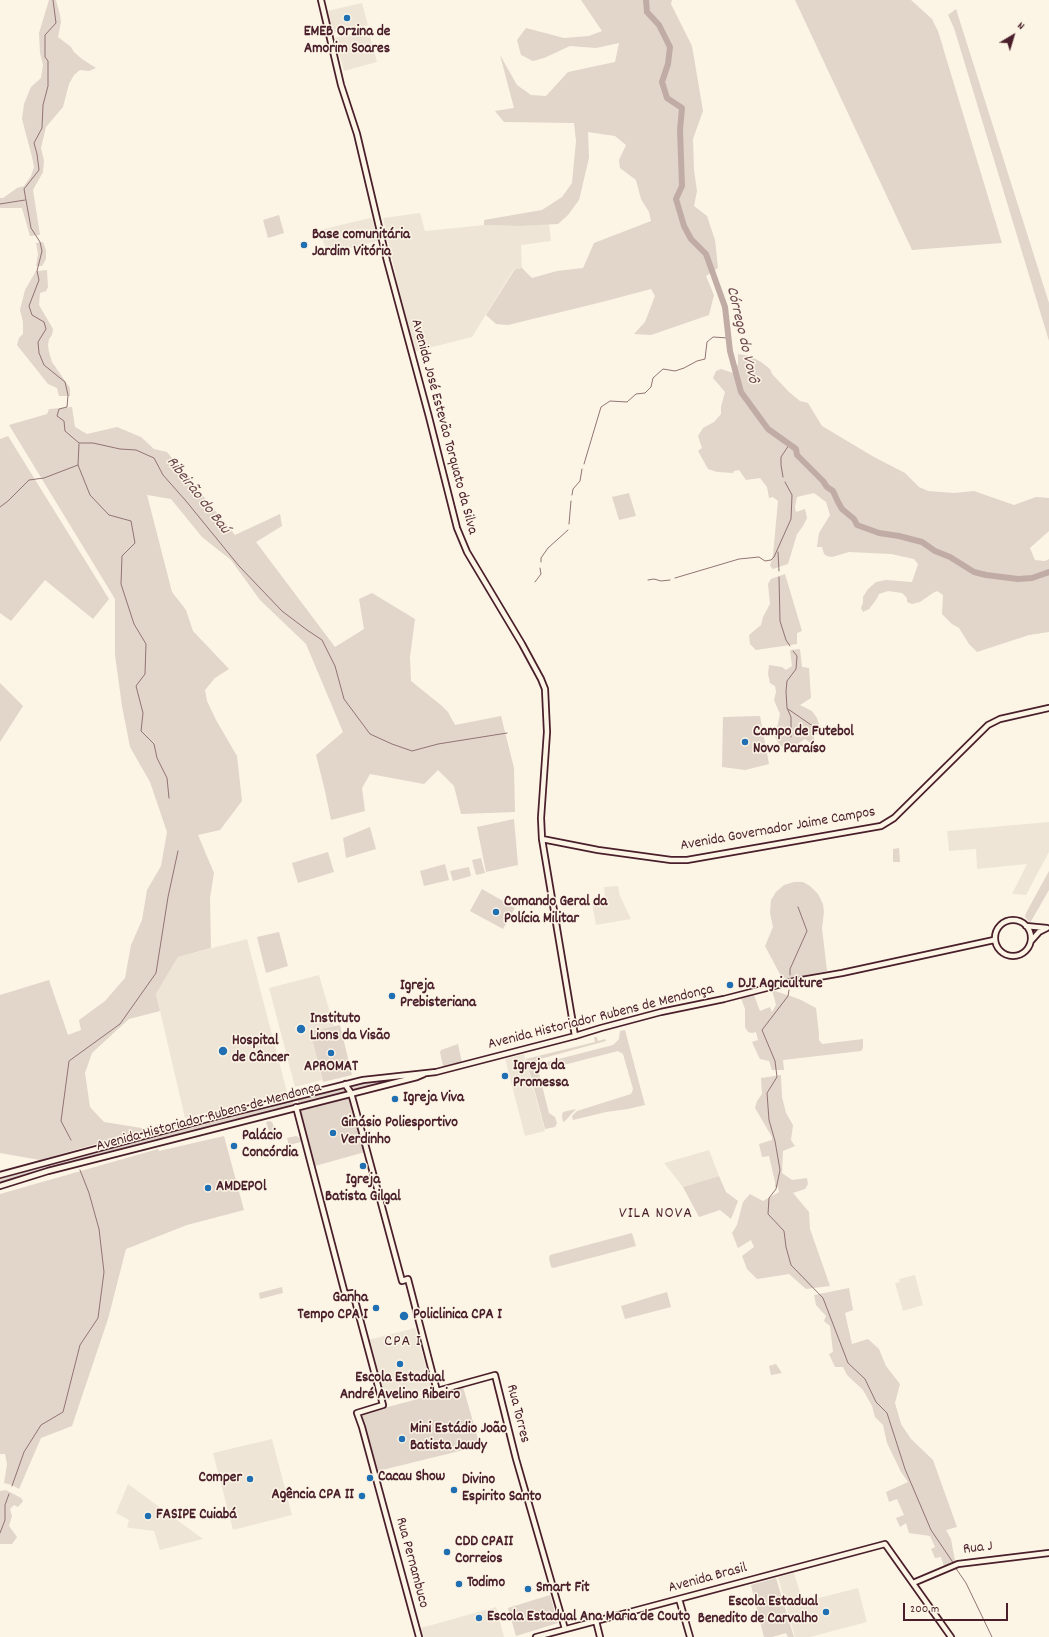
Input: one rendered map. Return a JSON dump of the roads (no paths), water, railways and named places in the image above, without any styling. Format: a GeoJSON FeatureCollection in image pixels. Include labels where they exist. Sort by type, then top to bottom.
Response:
{"type":"FeatureCollection","features":[{"type":"Feature","properties":{"kind":"main road","name":"Avenida José Estevão Torquato da Silva"},"geometry":{"type":"LineString","coordinates":[[321,0],[341,85],[357,134],[368,188],[457,528],[467,552],[522,644],[541,678],[545,689],[547,732],[541,818],[542,839],[575,1036]]}},
{"type":"Feature","properties":{"kind":"main road","name":"Avenida Governador Jaime Campos"},"geometry":{"type":"LineString","coordinates":[[542,839],[598,850],[671,860],[687,860],[881,826],[894,818],[988,725],[1003,718],[1049,708]]}},
{"type":"Feature","properties":{"kind":"main road"},"geometry":{"type":"LineString","coordinates":[[1031,941],[1030,932],[1026,926],[1016,920],[1005,922],[998,927],[994,940],[1000,951],[1010,957],[1016,956],[1025,952],[1031,941],[1039,932],[1048,928]]}},
{"type":"Feature","properties":{"kind":"main road"},"geometry":{"type":"LineString","coordinates":[[1026,926],[1048,928]]}},
{"type":"Feature","properties":{"kind":"main road","name":"Avenida Historiador Rubens de Mendonça"},"geometry":{"type":"LineString","coordinates":[[0,1186],[48,1171],[296,1107],[384,1086],[424,1074],[656,1014],[786,983],[842,973],[994,940]]}},
{"type":"Feature","properties":{"kind":"main road","name":"Avenida Historiador Rubens de Mendonça"},"geometry":{"type":"LineString","coordinates":[[0,1175],[200,1121],[345,1084],[415,1073],[424,1074]]}},
{"type":"Feature","properties":{"kind":"main road"},"geometry":{"type":"LineString","coordinates":[[384,1086],[385,1078]]}},
{"type":"Feature","properties":{"kind":"main road"},"geometry":{"type":"LineString","coordinates":[[345,1084],[351,1094]]}},
{"type":"Feature","properties":{"kind":"main road","name":"Rua Torres"},"geometry":{"type":"LineString","coordinates":[[351,1094],[402,1281],[408,1279],[437,1391],[495,1375],[516,1458],[565,1629]]}},
{"type":"Feature","properties":{"kind":"main road","name":"Rua Pernambuco"},"geometry":{"type":"LineString","coordinates":[[296,1107],[345,1294],[353,1293],[367,1350],[383,1405],[357,1413],[381,1495],[419,1637]]}},
{"type":"Feature","properties":{"kind":"main road","name":"Avenida Brasil"},"geometry":{"type":"LineString","coordinates":[[536,1637],[885,1544],[913,1583]]}},
{"type":"Feature","properties":{"kind":"main road","name":"Rua J"},"geometry":{"type":"LineString","coordinates":[[913,1583],[958,1564],[1049,1553]]}},
{"type":"Feature","properties":{"kind":"main road"},"geometry":{"type":"LineString","coordinates":[[913,1583],[951,1637]]}},
{"type":"Feature","properties":{"kind":"main road"},"geometry":{"type":"LineString","coordinates":[[679,1599],[690,1637]]}},
{"type":"Feature","properties":{"kind":"main road"},"geometry":{"type":"LineString","coordinates":[[596,1621],[600,1637]]}},
{"type":"Feature","properties":{"kind":"waterway","name":"Ribeirão do Baú"},"geometry":{"type":"LineString","coordinates":[[53,0],[56,23],[45,35],[45,57],[48,61],[48,86],[43,105],[42,128],[34,143],[39,170],[24,189],[31,228],[40,242],[42,251],[37,271],[39,280],[29,306],[32,315],[44,322],[46,329],[38,342],[39,353],[44,365],[65,382],[68,395],[67,407],[59,409],[57,416],[64,421],[65,431],[79,443],[93,443],[120,449],[136,450],[154,458],[163,475],[239,566],[282,611],[322,640],[335,666],[344,699],[370,734],[412,751],[438,744],[507,733]]}},
{"type":"Feature","properties":{"kind":"waterway","name":"Córrego do Vovô"},"geometry":{"type":"LineString","coordinates":[[646,0],[647,12],[659,25],[670,47],[668,64],[662,82],[667,98],[682,108],[680,130],[682,186],[676,199],[684,226],[691,239],[706,254],[725,307],[730,351],[741,392],[768,429],[796,449],[797,455],[827,487],[833,491],[842,509],[854,519],[857,525],[879,533],[922,542],[935,551],[950,557],[974,572],[986,575],[1018,579],[1032,578],[1049,572]]}},
{"type":"Feature","properties":{"kind":"waterway"},"geometry":{"type":"LineString","coordinates":[[0,204],[25,200]]}},
{"type":"Feature","properties":{"kind":"waterway"},"geometry":{"type":"LineString","coordinates":[[584,464],[601,407],[610,401],[627,402],[636,394],[645,393],[651,387],[653,378],[663,369],[675,371],[705,359],[707,342],[713,337],[728,338]]}},
{"type":"Feature","properties":{"kind":"waterway"},"geometry":{"type":"LineString","coordinates":[[79,444],[78,465],[90,495],[109,515],[131,521],[135,543],[122,556],[121,584],[134,624],[146,644],[145,674],[136,686],[143,713],[141,731],[154,744],[157,758],[167,778],[169,798]]}},
{"type":"Feature","properties":{"kind":"waterway"},"geometry":{"type":"LineString","coordinates":[[783,477],[781,457],[789,445]]}},
{"type":"Feature","properties":{"kind":"waterway"},"geometry":{"type":"LineString","coordinates":[[0,507],[29,480],[44,478],[78,465]]}},
{"type":"Feature","properties":{"kind":"waterway"},"geometry":{"type":"LineString","coordinates":[[572,495],[573,489],[580,481],[582,469]]}},
{"type":"Feature","properties":{"kind":"waterway"},"geometry":{"type":"LineString","coordinates":[[675,578],[739,559],[759,557],[765,561],[771,560],[774,557],[791,519],[792,495],[785,482]]}},
{"type":"Feature","properties":{"kind":"waterway"},"geometry":{"type":"LineString","coordinates":[[569,524],[571,501]]}},
{"type":"Feature","properties":{"kind":"waterway"},"geometry":{"type":"LineString","coordinates":[[541,562],[541,558],[548,548],[568,530]]}},
{"type":"Feature","properties":{"kind":"waterway"},"geometry":{"type":"LineString","coordinates":[[778,552],[779,571]]}},
{"type":"Feature","properties":{"kind":"waterway"},"geometry":{"type":"LineString","coordinates":[[535,582],[541,574],[540,568]]}},
{"type":"Feature","properties":{"kind":"waterway"},"geometry":{"type":"LineString","coordinates":[[779,577],[780,621],[786,640],[790,646]]}},
{"type":"Feature","properties":{"kind":"waterway"},"geometry":{"type":"LineString","coordinates":[[648,580],[670,580]]}},
{"type":"Feature","properties":{"kind":"waterway"},"geometry":{"type":"LineString","coordinates":[[791,737],[791,717],[787,708],[786,691],[787,681],[796,669],[797,656],[793,651]]}},
{"type":"Feature","properties":{"kind":"waterway"},"geometry":{"type":"LineString","coordinates":[[788,709],[817,729]]}},
{"type":"Feature","properties":{"kind":"waterway"},"geometry":{"type":"LineString","coordinates":[[71,1140],[61,1121],[69,1061],[120,1024],[156,973],[168,897],[178,851]]}},
{"type":"Feature","properties":{"kind":"waterway"},"geometry":{"type":"LineString","coordinates":[[790,975],[790,969],[807,931],[798,907]]}},
{"type":"Feature","properties":{"kind":"waterway"},"geometry":{"type":"LineString","coordinates":[[789,990],[788,996],[762,1030],[775,1061],[777,1077],[767,1093],[769,1120],[775,1141],[780,1170],[776,1189],[769,1198],[768,1214],[784,1231],[786,1247],[791,1265],[823,1298],[848,1363],[865,1379],[876,1402],[887,1413],[905,1469],[931,1530],[954,1564]]}},
{"type":"Feature","properties":{"kind":"waterway"},"geometry":{"type":"LineString","coordinates":[[12,1486],[24,1452],[41,1425],[63,1412],[80,1345],[98,1318],[104,1272],[99,1229],[89,1193],[80,1170]]}},
{"type":"Feature","properties":{"kind":"waterway"},"geometry":{"type":"LineString","coordinates":[[0,1533],[5,1520],[5,1505],[9,1494]]}},
{"type":"Feature","properties":{"kind":"waterway"},"geometry":{"type":"LineString","coordinates":[[955,1567],[966,1583],[992,1637]]}},
{"type":"Feature","properties":{"kind":"place","name":"EMEB Orzina de Amorim Soares"},"geometry":{"type":"Point","coordinates":[347,18]}},
{"type":"Feature","properties":{"kind":"place","name":"Base comunitária Jardim Vitória"},"geometry":{"type":"Point","coordinates":[304,245]}},
{"type":"Feature","properties":{"kind":"place","name":"Campo de Futebol Novo Paraíso"},"geometry":{"type":"Point","coordinates":[745,742]}},
{"type":"Feature","properties":{"kind":"place","name":"Comando Geral da Polícia Militar"},"geometry":{"type":"Point","coordinates":[496,912]}},
{"type":"Feature","properties":{"kind":"place","name":"DJI Agriculture"},"geometry":{"type":"Point","coordinates":[730,985]}},
{"type":"Feature","properties":{"kind":"place","name":"Igreja Prebisteriana"},"geometry":{"type":"Point","coordinates":[392,996]}},
{"type":"Feature","properties":{"kind":"place","name":"Instituto Lions da Visão"},"geometry":{"type":"Point","coordinates":[301,1029]}},
{"type":"Feature","properties":{"kind":"place","name":"Hospital de Câncer"},"geometry":{"type":"Point","coordinates":[223,1051]}},
{"type":"Feature","properties":{"kind":"place","name":"APROMAT"},"geometry":{"type":"Point","coordinates":[331,1053]}},
{"type":"Feature","properties":{"kind":"place","name":"Igreja da Promessa"},"geometry":{"type":"Point","coordinates":[505,1076]}},
{"type":"Feature","properties":{"kind":"place","name":"Igreja Viva"},"geometry":{"type":"Point","coordinates":[395,1099]}},
{"type":"Feature","properties":{"kind":"place","name":"Ginásio Poliesportivo Verdinho"},"geometry":{"type":"Point","coordinates":[333,1133]}},
{"type":"Feature","properties":{"kind":"place","name":"Palácio Concórdia"},"geometry":{"type":"Point","coordinates":[234,1146]}},
{"type":"Feature","properties":{"kind":"place","name":"Igreja Batista Gilgal"},"geometry":{"type":"Point","coordinates":[363,1166]}},
{"type":"Feature","properties":{"kind":"place","name":"AMDEPOl"},"geometry":{"type":"Point","coordinates":[208,1188]}},
{"type":"Feature","properties":{"kind":"place","name":"Ganha Tempo CPA I"},"geometry":{"type":"Point","coordinates":[376,1308]}},
{"type":"Feature","properties":{"kind":"place","name":"Policlinica CPA I"},"geometry":{"type":"Point","coordinates":[404,1316]}},
{"type":"Feature","properties":{"kind":"place","name":"Escola Estadual André Avelino Ribeiro"},"geometry":{"type":"Point","coordinates":[400,1364]}},
{"type":"Feature","properties":{"kind":"place","name":"Mini Estádio João Batista Jaudy"},"geometry":{"type":"Point","coordinates":[402,1439]}},
{"type":"Feature","properties":{"kind":"place","name":"Cacau Show"},"geometry":{"type":"Point","coordinates":[370,1478]}},
{"type":"Feature","properties":{"kind":"place","name":"Comper"},"geometry":{"type":"Point","coordinates":[250,1479]}},
{"type":"Feature","properties":{"kind":"place","name":"Divino Espirito Santo"},"geometry":{"type":"Point","coordinates":[454,1490]}},
{"type":"Feature","properties":{"kind":"place","name":"Agência CPA II"},"geometry":{"type":"Point","coordinates":[362,1496]}},
{"type":"Feature","properties":{"kind":"place","name":"FASIPE Cuiabá"},"geometry":{"type":"Point","coordinates":[148,1516]}},
{"type":"Feature","properties":{"kind":"place","name":"CDD CPAII Correios"},"geometry":{"type":"Point","coordinates":[447,1552]}},
{"type":"Feature","properties":{"kind":"place","name":"Todimo"},"geometry":{"type":"Point","coordinates":[459,1584]}},
{"type":"Feature","properties":{"kind":"place","name":"Smart Fit"},"geometry":{"type":"Point","coordinates":[528,1589]}},
{"type":"Feature","properties":{"kind":"place","name":"Escola Estadual Benedito de Carvalho"},"geometry":{"type":"Point","coordinates":[826,1612]}},
{"type":"Feature","properties":{"kind":"place","name":"Escola Estadual Ana Maria de Couto"},"geometry":{"type":"Point","coordinates":[479,1618]}},
{"type":"Feature","properties":{"kind":"district","name":"VILA NOVA"},"geometry":{"type":"Point","coordinates":[656,1215]}},
{"type":"Feature","properties":{"kind":"district","name":"CPA I"},"geometry":{"type":"Point","coordinates":[403,1343]}}]}
